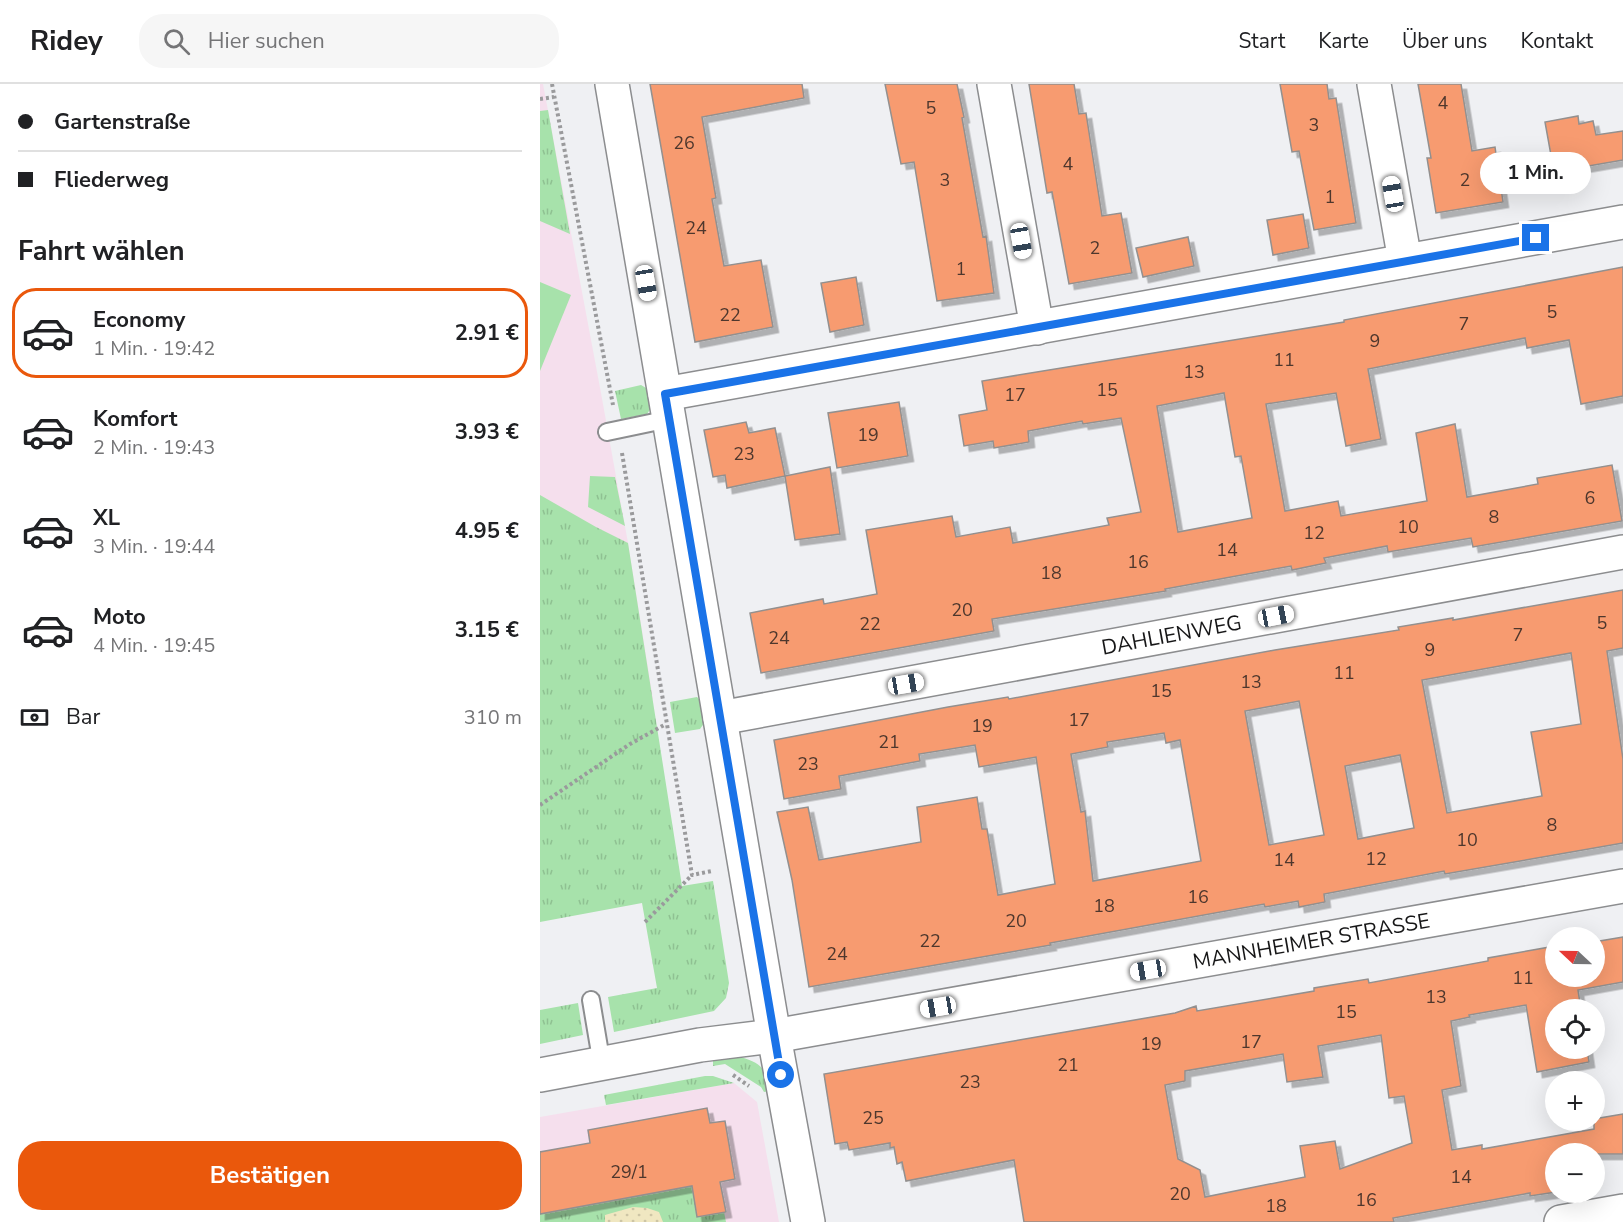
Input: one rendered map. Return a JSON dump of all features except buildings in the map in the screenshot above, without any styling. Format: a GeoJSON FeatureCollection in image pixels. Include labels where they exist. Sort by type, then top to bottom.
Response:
{"type":"FeatureCollection","features":[{"type":"Feature","properties":{"kind":"street"},"geometry":{"type":"LineString","coordinates":[[612,84],[808,1222]]}},
{"type":"Feature","properties":{"kind":"street"},"geometry":{"type":"LineString","coordinates":[[994,84],[1036,328]]}},
{"type":"Feature","properties":{"kind":"street"},"geometry":{"type":"LineString","coordinates":[[1374,84],[1405,261]]}},
{"type":"Feature","properties":{"kind":"street"},"geometry":{"type":"LineString","coordinates":[[667,407],[1036,328],[1623,222]]}},
{"type":"Feature","properties":{"kind":"street","name":"DAHLIENWEG"},"geometry":{"type":"LineString","coordinates":[[720,718],[1623,552]]}},
{"type":"Feature","properties":{"kind":"street","name":"MANNHEIMER STRASSE"},"geometry":{"type":"LineString","coordinates":[[540,1075],[700,1045],[774,1035],[1623,886]]}},
{"type":"Feature","properties":{"kind":"street"},"geometry":{"type":"LineString","coordinates":[[1560,1222],[1623,1211]]}},
{"type":"Feature","properties":{"kind":"lane"},"geometry":{"type":"LineString","coordinates":[[607,432],[667,407]]}},
{"type":"Feature","properties":{"kind":"lane"},"geometry":{"type":"LineString","coordinates":[[591,1000],[602,1065]]}},
{"type":"Feature","properties":{"kind":"path"},"geometry":{"type":"LineString","coordinates":[[540,99],[554,97]]}},
{"type":"Feature","properties":{"kind":"path"},"geometry":{"type":"LineString","coordinates":[[540,805],[630,744],[666,724],[692,875]]}},
{"type":"Feature","properties":{"kind":"path"},"geometry":{"type":"LineString","coordinates":[[645,922],[692,875],[721,869]]}},
{"type":"Feature","properties":{"kind":"shaded area"},"geometry":{"type":"Polygon","coordinates":[[[540,84],[543,84],[601,393],[653,699],[540,796],[540,84]]]}},
{"type":"Feature","properties":{"kind":"shaded area"},"geometry":{"type":"Polygon","coordinates":[[[734,1083],[757,1102],[779,1222],[540,1222],[540,1117],[734,1083]]]}},
{"type":"Feature","properties":{"kind":"green space"},"geometry":{"type":"Polygon","coordinates":[[[548,110],[570,234],[540,221],[540,111],[548,110]]]}},
{"type":"Feature","properties":{"kind":"green space"},"geometry":{"type":"Polygon","coordinates":[[[540,282],[571,295],[540,371],[540,282]]]}},
{"type":"Feature","properties":{"kind":"green space"},"geometry":{"type":"Polygon","coordinates":[[[641,385],[651,391],[651,408],[647,414],[621,419],[615,391],[641,385]]]}},
{"type":"Feature","properties":{"kind":"green space"},"geometry":{"type":"Polygon","coordinates":[[[590,476],[615,477],[625,526],[588,507],[590,476]]]}},
{"type":"Feature","properties":{"kind":"green space"},"geometry":{"type":"Polygon","coordinates":[[[540,495],[628,543],[682,886],[713,881],[729,983],[726,998],[714,1011],[614,1032],[608,997],[657,988],[642,903],[540,922],[540,495]]]}},
{"type":"Feature","properties":{"kind":"green space"},"geometry":{"type":"Polygon","coordinates":[[[697,697],[704,704],[705,722],[700,729],[675,733],[670,702],[697,697]]]}},
{"type":"Feature","properties":{"kind":"green space"},"geometry":{"type":"Polygon","coordinates":[[[578,1003],[583,1035],[540,1044],[540,1010],[578,1003]]]}},
{"type":"Feature","properties":{"kind":"green space"},"geometry":{"type":"Polygon","coordinates":[[[740,1057],[762,1068],[770,1091],[764,1092],[761,1087],[725,1064],[713,1066],[713,1059],[740,1057]]]}},
{"type":"Feature","properties":{"kind":"green space"},"geometry":{"type":"Polygon","coordinates":[[[713,1076],[734,1083],[606,1105],[604,1095],[713,1076]]]}},
{"type":"Feature","properties":{"kind":"green space"},"geometry":{"type":"Polygon","coordinates":[[[692,1186],[697,1217],[724,1212],[726,1222],[540,1222],[540,1214],[692,1186]]]}},
{"type":"Feature","properties":{"kind":"sand"},"geometry":{"type":"Polygon","coordinates":[[[633,1207],[659,1212],[663,1222],[605,1222],[605,1215],[633,1207]]]}},
{"type":"Feature","properties":{"kind":"route"},"geometry":{"type":"LineString","coordinates":[[781,1075],[665,394],[1536,238]]}}]}
